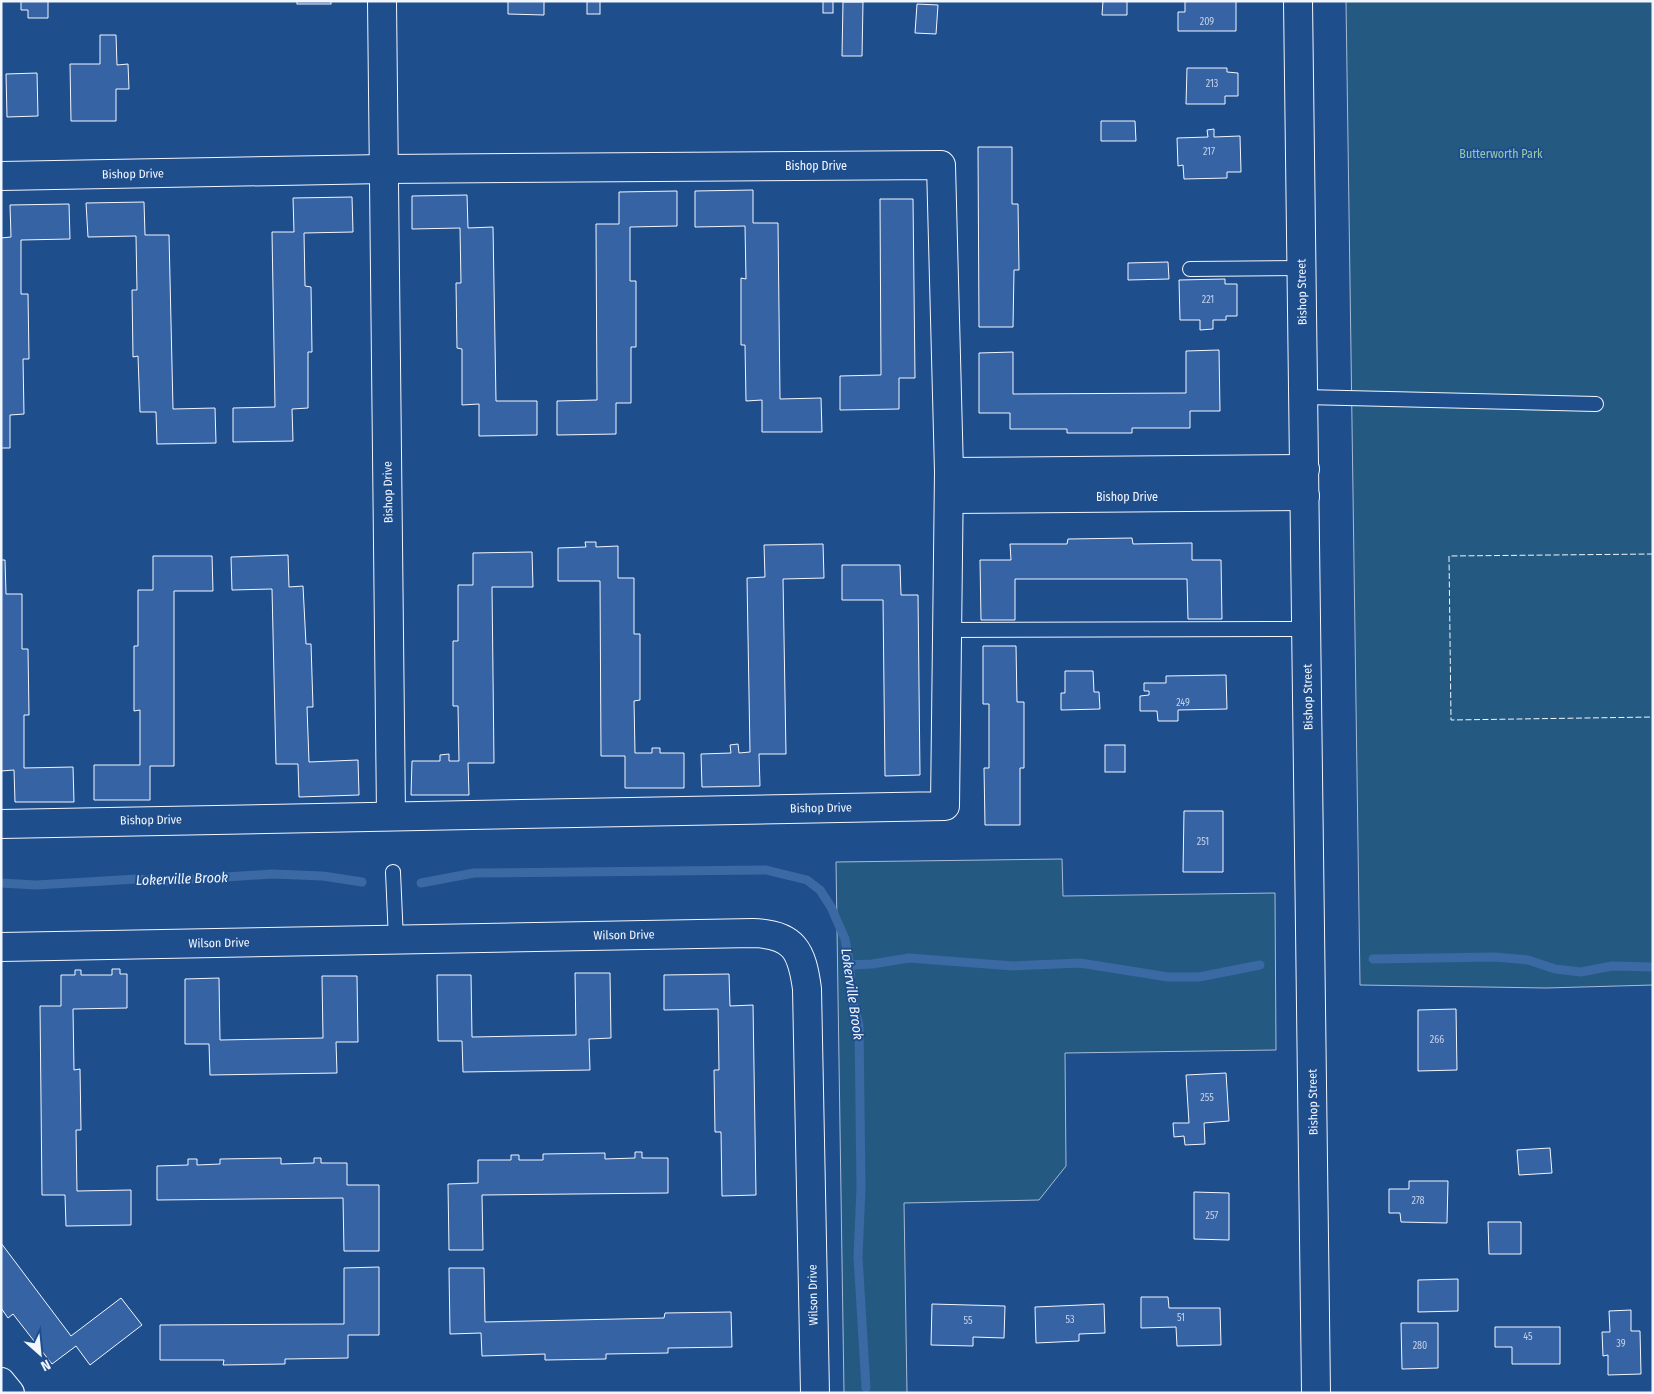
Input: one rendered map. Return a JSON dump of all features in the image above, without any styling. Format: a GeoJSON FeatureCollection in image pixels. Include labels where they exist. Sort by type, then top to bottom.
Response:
{"type":"FeatureCollection","features":[{"type":"Feature","properties":{"kind":"street","name":"Bishop Drive"},"geometry":{"type":"LineString","coordinates":[[382,1],[391,816]]}},
{"type":"Feature","properties":{"kind":"street","name":"Bishop Street"},"geometry":{"type":"LineString","coordinates":[[1298,1],[1316,1393]]}},
{"type":"Feature","properties":{"kind":"street","name":"Bishop Drive"},"geometry":{"type":"LineString","coordinates":[[1,176],[384,169],[941,165],[949,472],[945,806],[1,824]]}},
{"type":"Feature","properties":{"kind":"street"},"geometry":{"type":"LineString","coordinates":[[949,472],[1304,469]]}},
{"type":"Feature","properties":{"kind":"street","name":"Bishop Drive"},"geometry":{"type":"LineString","coordinates":[[949,499],[1305,496]]}},
{"type":"Feature","properties":{"kind":"street","name":"Wilson Drive"},"geometry":{"type":"LineString","coordinates":[[1,947],[753,933],[770,934],[785,938],[797,951],[805,972],[807,989],[815,1393]]}},
{"type":"Feature","properties":{"kind":"street"},"geometry":{"type":"LineString","coordinates":[[1,1382],[10,1393]]}},
{"type":"Feature","properties":{"kind":"lane"},"geometry":{"type":"LineString","coordinates":[[1190,270],[1302,268]]}},
{"type":"Feature","properties":{"kind":"lane"},"geometry":{"type":"LineString","coordinates":[[1304,397],[1596,404]]}},
{"type":"Feature","properties":{"kind":"lane"},"geometry":{"type":"LineString","coordinates":[[947,630],[1307,629]]}},
{"type":"Feature","properties":{"kind":"lane"},"geometry":{"type":"LineString","coordinates":[[393,872],[396,940]]}},
{"type":"Feature","properties":{"kind":"green space","name":"Butterworth Park"},"geometry":{"type":"Polygon","coordinates":[[[1346,1],[1653,1],[1653,985],[1546,988],[1360,985],[1346,1]]]}},
{"type":"Feature","properties":{"kind":"green space"},"geometry":{"type":"Polygon","coordinates":[[[1062,859],[1063,896],[1275,893],[1276,1050],[1065,1053],[1066,1166],[1039,1200],[904,1203],[907,1393],[844,1393],[836,862],[1062,859]]]}},
{"type":"Feature","properties":{"kind":"building"},"geometry":{"type":"Polygon","coordinates":[[[21,1],[48,1],[48,18],[28,18],[28,10],[21,10],[21,1]]]}},
{"type":"Feature","properties":{"kind":"building"},"geometry":{"type":"Polygon","coordinates":[[[297,1],[331,1],[331,4],[297,4],[297,1]]]}},
{"type":"Feature","properties":{"kind":"building"},"geometry":{"type":"Polygon","coordinates":[[[508,1],[544,1],[544,15],[508,14],[508,1]]]}},
{"type":"Feature","properties":{"kind":"building"},"geometry":{"type":"Polygon","coordinates":[[[587,1],[600,1],[600,14],[587,14],[587,1]]]}},
{"type":"Feature","properties":{"kind":"building"},"geometry":{"type":"Polygon","coordinates":[[[823,1],[833,1],[833,13],[823,13],[823,1]]]}},
{"type":"Feature","properties":{"kind":"building"},"geometry":{"type":"Polygon","coordinates":[[[1103,1],[1127,1],[1127,15],[1102,15],[1103,1]]]}},
{"type":"Feature","properties":{"kind":"building"},"geometry":{"type":"Polygon","coordinates":[[[1185,1],[1236,1],[1236,31],[1178,31],[1178,12],[1185,12],[1185,1]]]}},
{"type":"Feature","properties":{"kind":"building"},"geometry":{"type":"Polygon","coordinates":[[[843,2],[863,2],[862,56],[842,56],[843,2]]]}},
{"type":"Feature","properties":{"kind":"building"},"geometry":{"type":"Polygon","coordinates":[[[917,4],[938,5],[936,34],[915,33],[917,4]]]}},
{"type":"Feature","properties":{"kind":"building"},"geometry":{"type":"Polygon","coordinates":[[[100,35],[116,35],[117,65],[128,64],[129,89],[116,89],[116,121],[71,121],[70,64],[100,64],[100,35]]]}},
{"type":"Feature","properties":{"kind":"building"},"geometry":{"type":"Polygon","coordinates":[[[1187,68],[1227,68],[1227,72],[1238,73],[1238,96],[1225,96],[1225,104],[1186,104],[1187,68]]]}},
{"type":"Feature","properties":{"kind":"building"},"geometry":{"type":"Polygon","coordinates":[[[37,73],[38,116],[7,117],[6,74],[37,73]]]}},
{"type":"Feature","properties":{"kind":"building"},"geometry":{"type":"Polygon","coordinates":[[[1101,121],[1135,121],[1136,141],[1101,141],[1101,121]]]}},
{"type":"Feature","properties":{"kind":"building"},"geometry":{"type":"Polygon","coordinates":[[[1214,129],[1214,137],[1240,136],[1241,172],[1227,172],[1227,178],[1184,179],[1183,165],[1178,166],[1177,138],[1208,137],[1207,130],[1214,129]]]}},
{"type":"Feature","properties":{"kind":"building"},"geometry":{"type":"Polygon","coordinates":[[[978,147],[1012,147],[1012,204],[1018,204],[1019,270],[1014,270],[1013,327],[979,327],[978,147]]]}},
{"type":"Feature","properties":{"kind":"building"},"geometry":{"type":"Polygon","coordinates":[[[753,190],[753,223],[778,223],[780,399],[821,398],[822,432],[762,432],[762,400],[746,401],[745,345],[741,345],[741,278],[746,279],[745,226],[695,227],[695,191],[753,190]]]}},
{"type":"Feature","properties":{"kind":"building"},"geometry":{"type":"Polygon","coordinates":[[[677,191],[677,226],[630,227],[630,281],[636,281],[636,347],[631,347],[631,403],[616,403],[616,434],[557,435],[557,401],[597,400],[596,224],[619,224],[619,192],[677,191]]]}},
{"type":"Feature","properties":{"kind":"building"},"geometry":{"type":"Polygon","coordinates":[[[467,195],[468,228],[493,227],[496,401],[537,401],[537,435],[479,436],[479,404],[462,405],[462,349],[457,348],[456,283],[461,283],[460,228],[412,229],[412,196],[467,195]]]}},
{"type":"Feature","properties":{"kind":"building"},"geometry":{"type":"Polygon","coordinates":[[[352,197],[353,232],[304,233],[305,286],[311,287],[312,352],[308,352],[308,408],[292,409],[293,441],[233,442],[233,408],[275,407],[272,232],[294,232],[293,198],[352,197]]]}},
{"type":"Feature","properties":{"kind":"building"},"geometry":{"type":"Polygon","coordinates":[[[880,199],[913,199],[915,378],[899,378],[899,409],[840,410],[840,376],[881,375],[880,199]]]}},
{"type":"Feature","properties":{"kind":"building"},"geometry":{"type":"Polygon","coordinates":[[[144,202],[145,235],[169,235],[173,409],[215,408],[216,443],[157,444],[156,412],[140,412],[138,356],[133,357],[132,290],[137,290],[136,236],[88,237],[86,203],[144,202]]]}},
{"type":"Feature","properties":{"kind":"building"},"geometry":{"type":"Polygon","coordinates":[[[69,204],[70,239],[21,240],[21,294],[28,294],[29,359],[23,359],[24,414],[10,415],[10,448],[1,448],[1,238],[11,237],[10,205],[69,204]]]}},
{"type":"Feature","properties":{"kind":"building"},"geometry":{"type":"Polygon","coordinates":[[[1168,262],[1169,279],[1128,280],[1128,263],[1168,262]]]}},
{"type":"Feature","properties":{"kind":"building"},"geometry":{"type":"Polygon","coordinates":[[[1225,279],[1225,284],[1237,284],[1237,316],[1226,316],[1226,320],[1213,320],[1213,329],[1200,330],[1200,320],[1180,320],[1179,280],[1225,279]]]}},
{"type":"Feature","properties":{"kind":"building"},"geometry":{"type":"Polygon","coordinates":[[[1219,350],[1220,411],[1190,411],[1190,428],[1132,428],[1132,433],[1067,433],[1067,429],[1010,429],[1010,413],[979,413],[979,353],[1013,352],[1013,394],[1186,393],[1186,351],[1219,350]]]}},
{"type":"Feature","properties":{"kind":"building"},"geometry":{"type":"Polygon","coordinates":[[[1132,538],[1133,544],[1192,543],[1192,560],[1221,560],[1222,619],[1188,619],[1187,579],[1015,579],[1015,620],[981,620],[980,560],[1011,560],[1010,544],[1067,544],[1068,539],[1132,538]]]}},
{"type":"Feature","properties":{"kind":"building"},"geometry":{"type":"Polygon","coordinates":[[[585,542],[596,542],[596,547],[618,546],[618,578],[634,578],[634,634],[640,634],[640,700],[634,701],[635,753],[652,753],[652,748],[660,748],[660,753],[684,753],[684,788],[625,788],[625,756],[601,756],[600,581],[558,581],[558,548],[586,547],[585,542]]]}},
{"type":"Feature","properties":{"kind":"building"},"geometry":{"type":"Polygon","coordinates":[[[823,544],[824,578],[783,579],[786,754],[759,754],[760,786],[702,787],[701,754],[731,753],[730,745],[738,744],[739,753],[750,752],[747,578],[765,577],[764,545],[823,544]]]}},
{"type":"Feature","properties":{"kind":"building"},"geometry":{"type":"Polygon","coordinates":[[[532,552],[533,587],[492,587],[494,763],[468,763],[469,795],[411,795],[412,761],[440,761],[440,755],[449,754],[449,761],[459,761],[458,706],[453,706],[453,641],[458,641],[458,585],[473,585],[473,553],[532,552]]]}},
{"type":"Feature","properties":{"kind":"building"},"geometry":{"type":"Polygon","coordinates":[[[288,555],[289,587],[303,586],[306,644],[311,644],[313,707],[307,707],[309,762],[358,760],[359,795],[299,797],[298,764],[276,764],[272,589],[232,590],[231,557],[288,555]]]}},
{"type":"Feature","properties":{"kind":"building"},"geometry":{"type":"Polygon","coordinates":[[[153,556],[212,556],[213,591],[174,591],[174,766],[150,766],[150,800],[94,800],[94,765],[140,765],[140,710],[134,711],[134,646],[138,646],[138,590],[153,590],[153,556]]]}},
{"type":"Feature","properties":{"kind":"building"},"geometry":{"type":"Polygon","coordinates":[[[1,560],[5,560],[6,594],[22,594],[22,649],[28,649],[29,715],[24,715],[24,768],[73,767],[74,802],[15,802],[14,770],[1,771],[1,560]]]}},
{"type":"Feature","properties":{"kind":"building"},"geometry":{"type":"Polygon","coordinates":[[[842,565],[900,565],[901,595],[918,595],[920,775],[885,776],[883,600],[842,600],[842,565]]]}},
{"type":"Feature","properties":{"kind":"building"},"geometry":{"type":"Polygon","coordinates":[[[983,646],[1016,646],[1017,702],[1024,702],[1024,768],[1020,768],[1020,825],[985,825],[984,768],[989,768],[989,704],[983,704],[983,646]]]}},
{"type":"Feature","properties":{"kind":"building"},"geometry":{"type":"Polygon","coordinates":[[[1065,671],[1093,671],[1094,692],[1099,692],[1100,709],[1061,710],[1061,693],[1065,693],[1065,671]]]}},
{"type":"Feature","properties":{"kind":"building"},"geometry":{"type":"Polygon","coordinates":[[[1226,675],[1227,709],[1178,710],[1178,721],[1158,721],[1157,711],[1140,711],[1140,696],[1149,695],[1149,691],[1144,691],[1144,683],[1166,683],[1166,676],[1226,675]]]}},
{"type":"Feature","properties":{"kind":"building"},"geometry":{"type":"Polygon","coordinates":[[[1105,745],[1125,745],[1125,772],[1105,772],[1105,745]]]}},
{"type":"Feature","properties":{"kind":"building"},"geometry":{"type":"Polygon","coordinates":[[[1184,811],[1223,811],[1223,872],[1183,872],[1184,811]]]}},
{"type":"Feature","properties":{"kind":"building"},"geometry":{"type":"Polygon","coordinates":[[[112,969],[120,969],[120,974],[127,974],[127,1008],[73,1009],[74,1070],[80,1069],[81,1130],[76,1130],[77,1191],[131,1190],[131,1225],[66,1226],[65,1195],[42,1195],[40,1006],[61,1006],[61,975],[75,975],[75,970],[81,970],[81,975],[112,975],[112,969]]]}},
{"type":"Feature","properties":{"kind":"building"},"geometry":{"type":"Polygon","coordinates":[[[575,973],[610,973],[611,1038],[589,1039],[590,1070],[463,1072],[462,1041],[438,1041],[437,975],[471,975],[472,1037],[576,1035],[575,973]]]}},
{"type":"Feature","properties":{"kind":"building"},"geometry":{"type":"Polygon","coordinates":[[[729,974],[730,1006],[753,1005],[756,1195],[722,1196],[721,1132],[715,1132],[714,1070],[719,1070],[718,1009],[664,1010],[664,975],[729,974]]]}},
{"type":"Feature","properties":{"kind":"building"},"geometry":{"type":"Polygon","coordinates":[[[322,976],[357,976],[358,1042],[336,1042],[337,1073],[210,1075],[209,1044],[185,1044],[185,979],[219,978],[220,1040],[323,1038],[322,976]]]}},
{"type":"Feature","properties":{"kind":"building"},"geometry":{"type":"Polygon","coordinates":[[[1456,1009],[1457,1070],[1418,1071],[1418,1010],[1456,1009]]]}},
{"type":"Feature","properties":{"kind":"building"},"geometry":{"type":"Polygon","coordinates":[[[1226,1073],[1229,1121],[1204,1123],[1205,1144],[1185,1145],[1184,1136],[1174,1137],[1173,1123],[1189,1123],[1186,1075],[1226,1073]]]}},
{"type":"Feature","properties":{"kind":"building"},"geometry":{"type":"Polygon","coordinates":[[[1550,1148],[1552,1173],[1519,1175],[1517,1150],[1550,1148]]]}},
{"type":"Feature","properties":{"kind":"building"},"geometry":{"type":"Polygon","coordinates":[[[635,1152],[642,1152],[642,1158],[668,1158],[668,1193],[482,1195],[483,1250],[449,1250],[448,1184],[478,1183],[478,1160],[511,1160],[511,1155],[519,1155],[519,1160],[543,1160],[543,1154],[605,1153],[605,1159],[635,1158],[635,1152]]]}},
{"type":"Feature","properties":{"kind":"building"},"geometry":{"type":"Polygon","coordinates":[[[281,1158],[281,1164],[314,1163],[314,1158],[321,1158],[321,1163],[347,1163],[347,1185],[379,1185],[379,1251],[344,1251],[343,1198],[157,1200],[157,1166],[188,1165],[188,1159],[197,1159],[197,1165],[220,1164],[220,1159],[281,1158]]]}},
{"type":"Feature","properties":{"kind":"building"},"geometry":{"type":"Polygon","coordinates":[[[1409,1181],[1448,1181],[1447,1223],[1401,1222],[1400,1213],[1389,1213],[1389,1189],[1409,1189],[1409,1181]]]}},
{"type":"Feature","properties":{"kind":"building"},"geometry":{"type":"Polygon","coordinates":[[[1194,1192],[1229,1193],[1229,1240],[1194,1239],[1194,1192]]]}},
{"type":"Feature","properties":{"kind":"building"},"geometry":{"type":"Polygon","coordinates":[[[1488,1222],[1521,1222],[1521,1254],[1489,1254],[1488,1222]]]}},
{"type":"Feature","properties":{"kind":"building"},"geometry":{"type":"Polygon","coordinates":[[[1,1243],[71,1336],[121,1298],[142,1325],[90,1365],[76,1346],[52,1364],[13,1314],[8,1318],[1,1308],[1,1243]]]}},
{"type":"Feature","properties":{"kind":"building"},"geometry":{"type":"Polygon","coordinates":[[[379,1267],[379,1335],[348,1335],[348,1358],[285,1359],[285,1364],[223,1365],[224,1360],[160,1360],[160,1325],[344,1324],[344,1268],[379,1267]]]}},
{"type":"Feature","properties":{"kind":"building"},"geometry":{"type":"Polygon","coordinates":[[[449,1268],[484,1268],[485,1322],[664,1318],[665,1313],[731,1312],[732,1347],[668,1348],[668,1353],[606,1354],[606,1359],[545,1360],[545,1354],[482,1356],[481,1333],[450,1334],[449,1268]]]}},
{"type":"Feature","properties":{"kind":"building"},"geometry":{"type":"Polygon","coordinates":[[[1458,1279],[1458,1311],[1418,1312],[1418,1280],[1458,1279]]]}},
{"type":"Feature","properties":{"kind":"building"},"geometry":{"type":"Polygon","coordinates":[[[1141,1297],[1168,1297],[1169,1308],[1220,1308],[1221,1345],[1177,1346],[1176,1327],[1141,1328],[1141,1297]]]}},
{"type":"Feature","properties":{"kind":"building"},"geometry":{"type":"Polygon","coordinates":[[[932,1304],[1005,1306],[1004,1338],[973,1337],[973,1346],[931,1345],[932,1304]]]}},
{"type":"Feature","properties":{"kind":"building"},"geometry":{"type":"Polygon","coordinates":[[[1104,1304],[1105,1333],[1079,1334],[1079,1341],[1036,1343],[1035,1307],[1104,1304]]]}},
{"type":"Feature","properties":{"kind":"building"},"geometry":{"type":"Polygon","coordinates":[[[1631,1310],[1631,1331],[1640,1331],[1641,1374],[1608,1375],[1608,1355],[1603,1356],[1602,1332],[1610,1332],[1609,1311],[1631,1310]]]}},
{"type":"Feature","properties":{"kind":"building"},"geometry":{"type":"Polygon","coordinates":[[[1401,1323],[1438,1323],[1438,1368],[1402,1369],[1401,1323]]]}},
{"type":"Feature","properties":{"kind":"building"},"geometry":{"type":"Polygon","coordinates":[[[1495,1327],[1560,1327],[1560,1364],[1512,1364],[1512,1347],[1495,1347],[1495,1327]]]}},
{"type":"Feature","properties":{"kind":"waterway","name":"Lokerville Brook"},"geometry":{"type":"LineString","coordinates":[[421,883],[474,873],[766,870],[807,880],[820,890],[831,907],[845,939],[850,965],[851,994],[859,1025],[861,1188],[858,1257],[866,1388]]}},
{"type":"Feature","properties":{"kind":"waterway","name":"Lokerville Brook"},"geometry":{"type":"LineString","coordinates":[[1,883],[36,885],[137,879],[167,881],[272,874],[323,876],[362,882]]}},
{"type":"Feature","properties":{"kind":"waterway"},"geometry":{"type":"LineString","coordinates":[[1373,959],[1495,957],[1528,960],[1555,969],[1581,972],[1612,966],[1653,967]]}},
{"type":"Feature","properties":{"kind":"waterway"},"geometry":{"type":"LineString","coordinates":[[850,965],[872,964],[909,958],[1013,966],[1080,963],[1168,977],[1199,977],[1260,965]]}},
{"type":"Feature","properties":{"kind":"fence"},"geometry":{"type":"LineString","coordinates":[[1653,554],[1449,556],[1451,720],[1653,717]]}}]}
